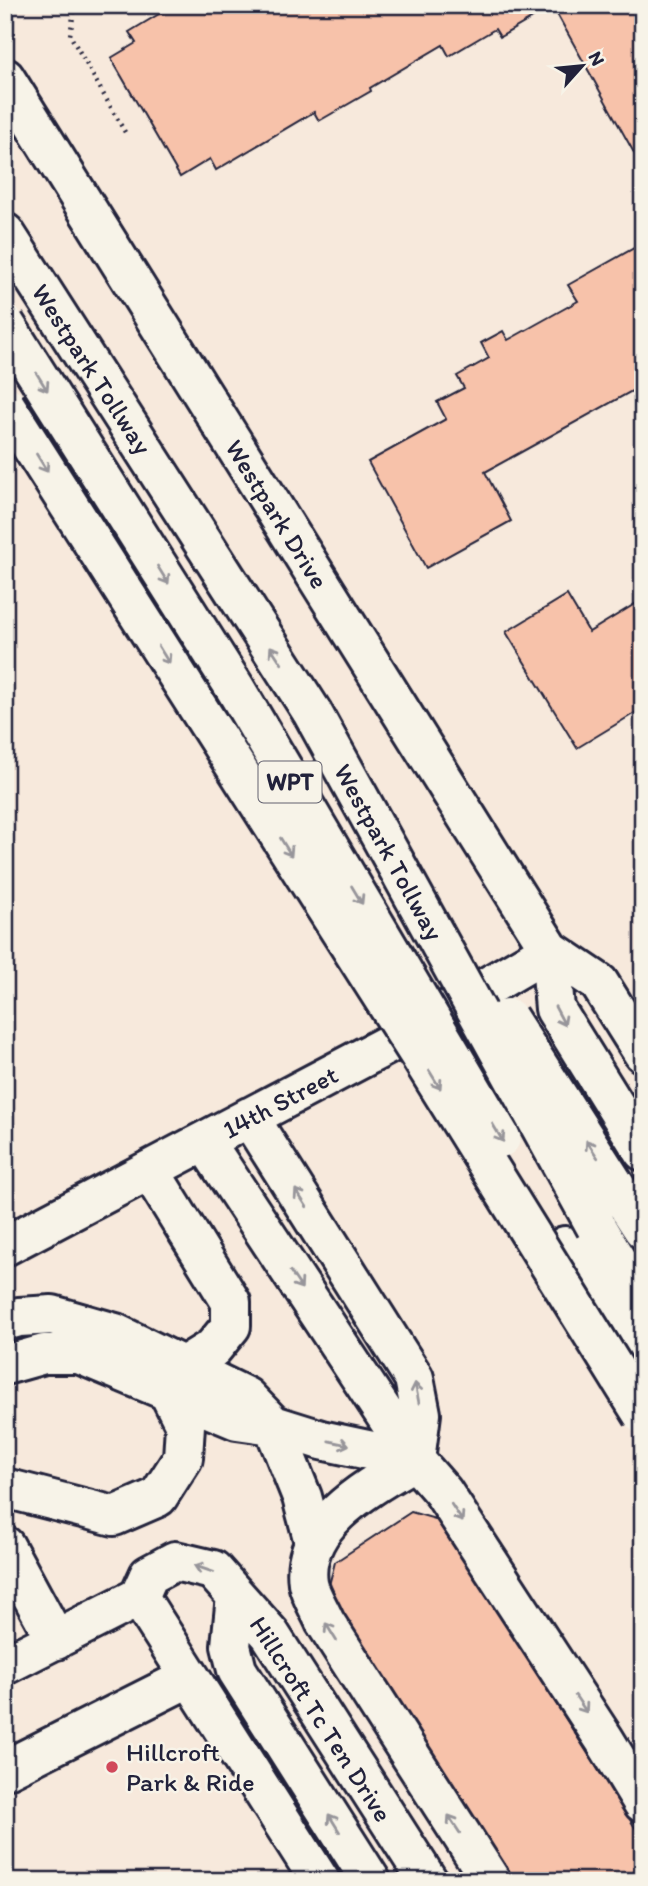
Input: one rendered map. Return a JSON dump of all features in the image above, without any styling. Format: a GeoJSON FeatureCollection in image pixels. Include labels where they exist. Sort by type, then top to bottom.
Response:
{"type":"FeatureCollection","features":[{"type":"Feature","properties":{"kind":"main road","name":"Westpark Drive"},"geometry":{"type":"LineString","coordinates":[[5,78],[550,950],[598,983],[643,1053]]}},
{"type":"Feature","properties":{"kind":"main road","name":"Westpark Tollway"},"geometry":{"type":"LineString","coordinates":[[5,233],[312,712],[581,1236],[643,1371]]}},
{"type":"Feature","properties":{"kind":"main road","name":"Westpark Tollway"},"geometry":{"type":"LineString","coordinates":[[5,324],[581,1236],[643,1304]]}},
{"type":"Feature","properties":{"kind":"main road"},"geometry":{"type":"LineString","coordinates":[[5,405],[412,1044],[643,1415]]}},
{"type":"Feature","properties":{"kind":"main road"},"geometry":{"type":"LineString","coordinates":[[312,712],[636,1217]]}},
{"type":"Feature","properties":{"kind":"main road","name":"Westpark Drive"},"geometry":{"type":"LineString","coordinates":[[550,950],[555,1009],[643,1151]]}},
{"type":"Feature","properties":{"kind":"main road","name":"14th Street"},"geometry":{"type":"LineString","coordinates":[[5,1246],[389,1044],[550,950]]}},
{"type":"Feature","properties":{"kind":"main road"},"geometry":{"type":"LineString","coordinates":[[249,1117],[414,1378],[421,1415],[415,1460]]}},
{"type":"Feature","properties":{"kind":"main road"},"geometry":{"type":"LineString","coordinates":[[205,1142],[415,1460],[443,1492],[643,1803]]}},
{"type":"Feature","properties":{"kind":"main road"},"geometry":{"type":"LineString","coordinates":[[149,1171],[231,1302],[230,1326],[213,1348],[176,1379]]}},
{"type":"Feature","properties":{"kind":"main road"},"geometry":{"type":"LineString","coordinates":[[5,1321],[19,1317],[52,1315],[115,1333],[176,1379],[185,1426],[183,1458],[158,1497],[114,1516],[5,1488]]}},
{"type":"Feature","properties":{"kind":"main road"},"geometry":{"type":"LineString","coordinates":[[5,1365],[44,1354],[79,1354],[246,1397],[273,1425],[302,1497],[314,1542],[308,1583],[325,1622],[491,1881]]}},
{"type":"Feature","properties":{"kind":"main road"},"geometry":{"type":"LineString","coordinates":[[273,1425],[321,1440],[415,1460]]}},
{"type":"Feature","properties":{"kind":"main road"},"geometry":{"type":"LineString","coordinates":[[314,1542],[336,1514],[363,1492],[415,1460]]}},
{"type":"Feature","properties":{"kind":"main road"},"geometry":{"type":"LineString","coordinates":[[8,1560],[56,1640]]}},
{"type":"Feature","properties":{"kind":"main road","name":"Hillcroft Tc Ten Drive"},"geometry":{"type":"LineString","coordinates":[[139,1597],[149,1575],[175,1561],[213,1570],[270,1634],[428,1881]]}},
{"type":"Feature","properties":{"kind":"main road"},"geometry":{"type":"LineString","coordinates":[[236,1596],[231,1646],[237,1670],[371,1881]]}},
{"type":"Feature","properties":{"kind":"main road"},"geometry":{"type":"LineString","coordinates":[[5,1665],[139,1597],[320,1881]]}},
{"type":"Feature","properties":{"kind":"main road"},"geometry":{"type":"LineString","coordinates":[[5,1769],[190,1677]]}},
{"type":"Feature","properties":{"kind":"path"},"geometry":{"type":"LineString","coordinates":[[75,5],[70,35],[126,134]]}},
{"type":"Feature","properties":{"kind":"building"},"geometry":{"type":"Polygon","coordinates":[[[174,5],[530,5],[536,16],[500,37],[495,29],[449,56],[443,45],[319,121],[314,112],[216,170],[210,159],[180,177],[111,58],[136,43],[129,32],[174,5]]]}},
{"type":"Feature","properties":{"kind":"building"},"geometry":{"type":"Polygon","coordinates":[[[552,5],[643,5],[643,169],[552,5]]]}},
{"type":"Feature","properties":{"kind":"building"},"geometry":{"type":"Polygon","coordinates":[[[643,243],[643,385],[485,472],[511,521],[426,568],[368,462],[446,419],[437,402],[464,388],[457,376],[489,358],[481,343],[503,331],[508,340],[578,301],[568,285],[643,243]]]}},
{"type":"Feature","properties":{"kind":"building"},"geometry":{"type":"Polygon","coordinates":[[[567,595],[589,632],[643,599],[643,708],[577,748],[506,632],[567,595]]]}},
{"type":"Feature","properties":{"kind":"building"},"geometry":{"type":"Polygon","coordinates":[[[411,1512],[439,1520],[643,1840],[643,1881],[513,1881],[328,1589],[335,1562],[411,1512]]]}},
{"type":"Feature","properties":{"kind":"place","name":"Hillcroft Park & Ride"},"geometry":{"type":"Point","coordinates":[112,1767]}}]}
